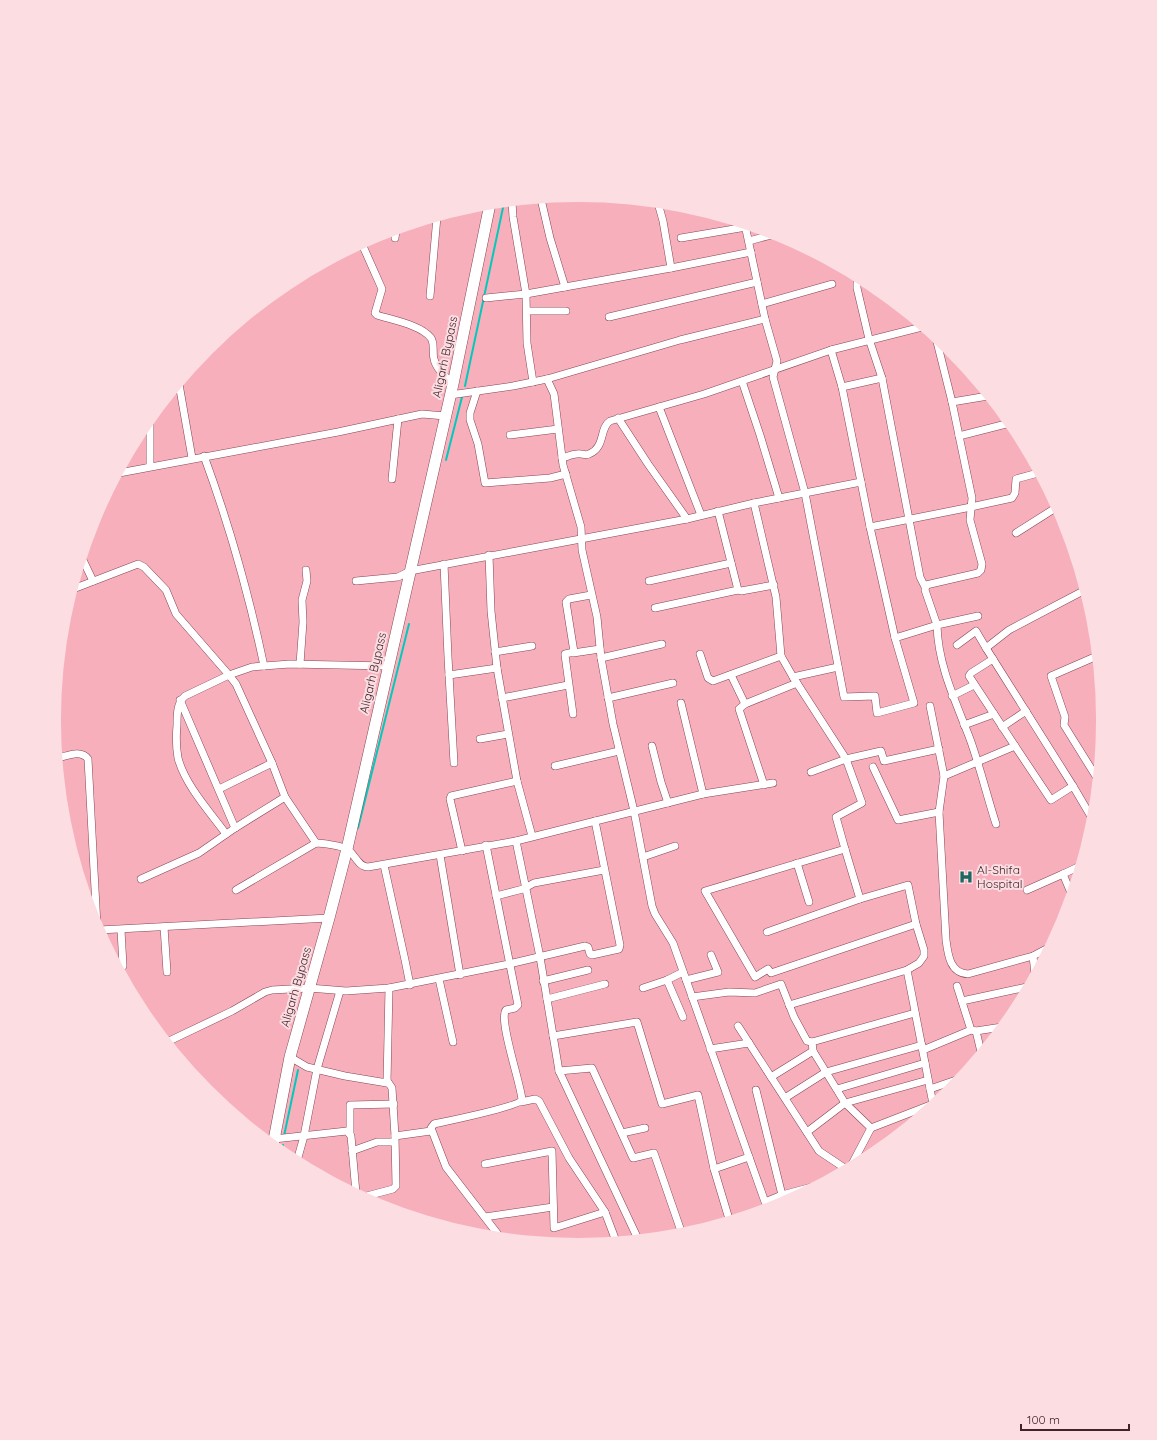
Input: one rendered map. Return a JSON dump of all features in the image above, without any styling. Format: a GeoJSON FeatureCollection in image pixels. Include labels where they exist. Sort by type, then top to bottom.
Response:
{"type":"FeatureCollection","features":[{"type":"Feature","properties":{"kind":"highway","name":"Aligarh Bypass"},"geometry":{"type":"LineString","coordinates":[[275,1139],[290,1058],[347,849],[451,389],[489,210]]}},
{"type":"Feature","properties":{"kind":"street"},"geometry":{"type":"LineString","coordinates":[[542,204],[550,238],[565,287]]}},
{"type":"Feature","properties":{"kind":"street"},"geometry":{"type":"LineString","coordinates":[[512,207],[526,294],[527,343],[533,382]]}},
{"type":"Feature","properties":{"kind":"street"},"geometry":{"type":"LineString","coordinates":[[660,209],[671,268]]}},
{"type":"Feature","properties":{"kind":"street"},"geometry":{"type":"LineString","coordinates":[[430,296],[437,223]]}},
{"type":"Feature","properties":{"kind":"street"},"geometry":{"type":"LineString","coordinates":[[681,238],[737,228]]}},
{"type":"Feature","properties":{"kind":"street"},"geometry":{"type":"LineString","coordinates":[[746,230],[765,318],[777,361],[773,377],[805,493],[844,697],[875,696],[877,713],[914,703],[895,638],[870,527],[842,387],[831,350]]}},
{"type":"Feature","properties":{"kind":"street"},"geometry":{"type":"LineString","coordinates":[[749,241],[764,237]]}},
{"type":"Feature","properties":{"kind":"street"},"geometry":{"type":"LineString","coordinates":[[364,249],[382,289],[375,313],[376,315],[416,328],[428,335],[433,342],[433,358],[451,389],[477,391],[547,379],[680,340],[765,318]]}},
{"type":"Feature","properties":{"kind":"street"},"geometry":{"type":"LineString","coordinates":[[486,298],[526,294],[751,252]]}},
{"type":"Feature","properties":{"kind":"street"},"geometry":{"type":"LineString","coordinates":[[609,317],[757,282]]}},
{"type":"Feature","properties":{"kind":"street"},"geometry":{"type":"LineString","coordinates":[[762,304],[832,284]]}},
{"type":"Feature","properties":{"kind":"street"},"geometry":{"type":"LineString","coordinates":[[857,284],[870,339],[882,378],[920,577],[925,587],[937,625],[937,638],[952,696],[977,762],[996,824]]}},
{"type":"Feature","properties":{"kind":"street"},"geometry":{"type":"LineString","coordinates":[[527,311],[566,311]]}},
{"type":"Feature","properties":{"kind":"street"},"geometry":{"type":"LineString","coordinates":[[562,458],[577,454],[589,454],[596,450],[600,445],[608,421],[704,394],[831,350],[917,328]]}},
{"type":"Feature","properties":{"kind":"street"},"geometry":{"type":"LineString","coordinates":[[925,587],[929,583],[978,573],[981,570],[982,564],[970,520],[972,498],[952,402],[939,349]]}},
{"type":"Feature","properties":{"kind":"street"},"geometry":{"type":"LineString","coordinates":[[842,387],[882,378]]}},
{"type":"Feature","properties":{"kind":"street"},"geometry":{"type":"LineString","coordinates":[[547,379],[554,394],[562,458],[580,527],[582,550],[596,617],[608,698],[634,811],[653,910],[673,943],[765,1202],[785,1194]]}},
{"type":"Feature","properties":{"kind":"street"},"geometry":{"type":"LineString","coordinates":[[742,381],[779,498]]}},
{"type":"Feature","properties":{"kind":"street"},"geometry":{"type":"LineString","coordinates":[[180,390],[192,458]]}},
{"type":"Feature","properties":{"kind":"street"},"geometry":{"type":"LineString","coordinates":[[477,391],[469,416],[478,444],[486,483],[542,479],[566,474]]}},
{"type":"Feature","properties":{"kind":"street"},"geometry":{"type":"LineString","coordinates":[[952,402],[982,397]]}},
{"type":"Feature","properties":{"kind":"street"},"geometry":{"type":"LineString","coordinates":[[659,407],[701,515]]}},
{"type":"Feature","properties":{"kind":"street"},"geometry":{"type":"LineString","coordinates":[[124,472],[338,432],[422,414],[445,416]]}},
{"type":"Feature","properties":{"kind":"street"},"geometry":{"type":"LineString","coordinates":[[618,418],[687,519]]}},
{"type":"Feature","properties":{"kind":"street"},"geometry":{"type":"LineString","coordinates":[[392,479],[398,419]]}},
{"type":"Feature","properties":{"kind":"street"},"geometry":{"type":"LineString","coordinates":[[959,436],[1004,425]]}},
{"type":"Feature","properties":{"kind":"street"},"geometry":{"type":"LineString","coordinates":[[150,429],[150,466]]}},
{"type":"Feature","properties":{"kind":"street"},"geometry":{"type":"LineString","coordinates":[[510,435],[558,429]]}},
{"type":"Feature","properties":{"kind":"street"},"geometry":{"type":"LineString","coordinates":[[204,456],[226,519],[254,619],[264,666]]}},
{"type":"Feature","properties":{"kind":"street"},"geometry":{"type":"LineString","coordinates":[[870,527],[1012,498],[1016,493],[1016,479],[1034,474]]}},
{"type":"Feature","properties":{"kind":"street"},"geometry":{"type":"LineString","coordinates":[[356,581],[398,577],[410,571],[444,564],[687,519],[754,503],[861,482]]}},
{"type":"Feature","properties":{"kind":"street"},"geometry":{"type":"LineString","coordinates":[[754,503],[776,596],[781,656],[846,759],[862,803],[836,818],[860,899]]}},
{"type":"Feature","properties":{"kind":"street"},"geometry":{"type":"LineString","coordinates":[[1016,533],[1052,510]]}},
{"type":"Feature","properties":{"kind":"street"},"geometry":{"type":"LineString","coordinates":[[718,511],[738,590]]}},
{"type":"Feature","properties":{"kind":"street"},"geometry":{"type":"LineString","coordinates":[[489,555],[491,612],[502,698],[517,781],[532,836]]}},
{"type":"Feature","properties":{"kind":"street"},"geometry":{"type":"LineString","coordinates":[[649,581],[731,563]]}},
{"type":"Feature","properties":{"kind":"street"},"geometry":{"type":"LineString","coordinates":[[85,564],[93,581]]}},
{"type":"Feature","properties":{"kind":"street"},"geometry":{"type":"LineString","coordinates":[[444,564],[454,764]]}},
{"type":"Feature","properties":{"kind":"street"},"geometry":{"type":"LineString","coordinates":[[79,587],[135,565],[140,565],[144,567],[166,590],[176,614],[229,675],[238,688],[272,763],[285,797],[316,843]]}},
{"type":"Feature","properties":{"kind":"street"},"geometry":{"type":"LineString","coordinates":[[300,664],[303,622],[302,600],[306,582],[306,570]]}},
{"type":"Feature","properties":{"kind":"street"},"geometry":{"type":"LineString","coordinates":[[655,608],[738,590],[741,591],[774,585]]}},
{"type":"Feature","properties":{"kind":"street"},"geometry":{"type":"LineString","coordinates":[[986,648],[1009,630],[1080,593]]}},
{"type":"Feature","properties":{"kind":"street"},"geometry":{"type":"LineString","coordinates":[[573,653],[566,602],[569,599],[591,595]]}},
{"type":"Feature","properties":{"kind":"street"},"geometry":{"type":"LineString","coordinates":[[895,638],[937,625],[978,616]]}},
{"type":"Feature","properties":{"kind":"street"},"geometry":{"type":"LineString","coordinates":[[957,645],[976,631],[1088,811]]}},
{"type":"Feature","properties":{"kind":"street"},"geometry":{"type":"LineString","coordinates":[[601,658],[662,644]]}},
{"type":"Feature","properties":{"kind":"street"},"geometry":{"type":"LineString","coordinates":[[495,652],[532,646]]}},
{"type":"Feature","properties":{"kind":"street"},"geometry":{"type":"LineString","coordinates":[[573,714],[565,654],[600,649]]}},
{"type":"Feature","properties":{"kind":"street"},"geometry":{"type":"LineString","coordinates":[[700,654],[709,680],[713,681],[781,656]]}},
{"type":"Feature","properties":{"kind":"street"},"geometry":{"type":"LineString","coordinates":[[1093,658],[1051,676],[1065,717],[1064,725],[1093,772]]}},
{"type":"Feature","properties":{"kind":"street"},"geometry":{"type":"LineString","coordinates":[[993,659],[971,673],[969,676],[974,685],[1051,800],[1073,786]]}},
{"type":"Feature","properties":{"kind":"street"},"geometry":{"type":"LineString","coordinates":[[226,834],[193,788],[182,769],[178,757],[176,742],[180,700],[185,696],[229,675],[252,667],[300,664],[388,666]]}},
{"type":"Feature","properties":{"kind":"street"},"geometry":{"type":"LineString","coordinates":[[764,785],[739,712],[741,706],[795,680],[838,667]]}},
{"type":"Feature","properties":{"kind":"street"},"geometry":{"type":"LineString","coordinates":[[449,675],[498,668]]}},
{"type":"Feature","properties":{"kind":"street"},"geometry":{"type":"LineString","coordinates":[[731,674],[745,704]]}},
{"type":"Feature","properties":{"kind":"street"},"geometry":{"type":"LineString","coordinates":[[608,698],[674,683]]}},
{"type":"Feature","properties":{"kind":"street"},"geometry":{"type":"LineString","coordinates":[[502,698],[568,685]]}},
{"type":"Feature","properties":{"kind":"street"},"geometry":{"type":"LineString","coordinates":[[952,696],[974,685]]}},
{"type":"Feature","properties":{"kind":"street"},"geometry":{"type":"LineString","coordinates":[[180,700],[235,828]]}},
{"type":"Feature","properties":{"kind":"street"},"geometry":{"type":"LineString","coordinates":[[681,703],[703,794]]}},
{"type":"Feature","properties":{"kind":"street"},"geometry":{"type":"LineString","coordinates":[[930,706],[944,776],[939,812],[948,958],[954,967],[961,973],[968,974],[1033,956],[1042,951]]}},
{"type":"Feature","properties":{"kind":"street"},"geometry":{"type":"LineString","coordinates":[[1002,727],[1026,711]]}},
{"type":"Feature","properties":{"kind":"street"},"geometry":{"type":"LineString","coordinates":[[964,725],[994,714]]}},
{"type":"Feature","properties":{"kind":"street"},"geometry":{"type":"LineString","coordinates":[[480,739],[508,734]]}},
{"type":"Feature","properties":{"kind":"street"},"geometry":{"type":"LineString","coordinates":[[652,746],[668,803]]}},
{"type":"Feature","properties":{"kind":"street"},"geometry":{"type":"LineString","coordinates":[[944,776],[1015,746]]}},
{"type":"Feature","properties":{"kind":"street"},"geometry":{"type":"LineString","coordinates":[[811,772],[846,759],[881,751],[884,761],[939,748]]}},
{"type":"Feature","properties":{"kind":"street"},"geometry":{"type":"LineString","coordinates":[[555,766],[620,752]]}},
{"type":"Feature","properties":{"kind":"street"},"geometry":{"type":"LineString","coordinates":[[62,757],[81,754],[86,755],[88,759],[96,907]]}},
{"type":"Feature","properties":{"kind":"street"},"geometry":{"type":"LineString","coordinates":[[219,789],[272,763]]}},
{"type":"Feature","properties":{"kind":"street"},"geometry":{"type":"LineString","coordinates":[[873,767],[898,820],[939,812]]}},
{"type":"Feature","properties":{"kind":"street"},"geometry":{"type":"LineString","coordinates":[[462,850],[450,799],[451,796],[517,781]]}},
{"type":"Feature","properties":{"kind":"street"},"geometry":{"type":"LineString","coordinates":[[236,890],[316,843],[347,849],[361,865],[366,868],[516,840],[703,794],[773,783]]}},
{"type":"Feature","properties":{"kind":"street"},"geometry":{"type":"LineString","coordinates":[[141,879],[199,853],[235,828],[285,797]]}},
{"type":"Feature","properties":{"kind":"street"},"geometry":{"type":"LineString","coordinates":[[172,1040],[232,1011],[268,991],[309,988],[360,991],[389,988],[460,975],[585,946],[588,947],[592,955],[620,948],[595,820]]}},
{"type":"Feature","properties":{"kind":"street"},"geometry":{"type":"LineString","coordinates":[[516,840],[540,957],[559,1071],[636,1234]]}},
{"type":"Feature","properties":{"kind":"street"},"geometry":{"type":"LineString","coordinates":[[486,845],[518,1005],[515,1008],[506,1010],[503,1014],[508,1041],[522,1096],[521,1102]]}},
{"type":"Feature","properties":{"kind":"street"},"geometry":{"type":"LineString","coordinates":[[643,857],[675,846]]}},
{"type":"Feature","properties":{"kind":"street"},"geometry":{"type":"LineString","coordinates":[[845,849],[705,891],[755,977],[768,969],[772,973],[916,924]]}},
{"type":"Feature","properties":{"kind":"street"},"geometry":{"type":"LineString","coordinates":[[440,855],[460,975]]}},
{"type":"Feature","properties":{"kind":"street"},"geometry":{"type":"LineString","coordinates":[[797,863],[809,902]]}},
{"type":"Feature","properties":{"kind":"street"},"geometry":{"type":"LineString","coordinates":[[384,865],[410,985]]}},
{"type":"Feature","properties":{"kind":"street"},"geometry":{"type":"LineString","coordinates":[[1027,890],[1074,869]]}},
{"type":"Feature","properties":{"kind":"street"},"geometry":{"type":"LineString","coordinates":[[496,896],[526,888],[534,883],[604,870]]}},
{"type":"Feature","properties":{"kind":"street"},"geometry":{"type":"LineString","coordinates":[[1063,874],[1069,887]]}},
{"type":"Feature","properties":{"kind":"street"},"geometry":{"type":"LineString","coordinates":[[767,932],[860,899],[908,885],[916,924],[924,950],[924,956],[919,963],[907,970],[789,1005]]}},
{"type":"Feature","properties":{"kind":"street"},"geometry":{"type":"LineString","coordinates":[[105,930],[329,918]]}},
{"type":"Feature","properties":{"kind":"street"},"geometry":{"type":"LineString","coordinates":[[164,927],[166,972]]}},
{"type":"Feature","properties":{"kind":"street"},"geometry":{"type":"LineString","coordinates":[[122,930],[123,966]]}},
{"type":"Feature","properties":{"kind":"street"},"geometry":{"type":"LineString","coordinates":[[686,980],[718,972],[711,955]]}},
{"type":"Feature","properties":{"kind":"street"},"geometry":{"type":"LineString","coordinates":[[1033,956],[1034,967]]}},
{"type":"Feature","properties":{"kind":"street"},"geometry":{"type":"LineString","coordinates":[[543,981],[588,970]]}},
{"type":"Feature","properties":{"kind":"street"},"geometry":{"type":"LineString","coordinates":[[907,970],[932,1098]]}},
{"type":"Feature","properties":{"kind":"street"},"geometry":{"type":"LineString","coordinates":[[642,988],[667,980],[683,972]]}},
{"type":"Feature","properties":{"kind":"street"},"geometry":{"type":"LineString","coordinates":[[439,979],[453,1042]]}},
{"type":"Feature","properties":{"kind":"street"},"geometry":{"type":"LineString","coordinates":[[667,980],[683,1017]]}},
{"type":"Feature","properties":{"kind":"street"},"geometry":{"type":"LineString","coordinates":[[546,999],[604,984]]}},
{"type":"Feature","properties":{"kind":"street"},"geometry":{"type":"LineString","coordinates":[[692,997],[729,992],[755,993],[781,984],[794,1017],[807,1041],[812,1042],[915,1013]]}},
{"type":"Feature","properties":{"kind":"street"},"geometry":{"type":"LineString","coordinates":[[958,986],[962,1001],[980,1047]]}},
{"type":"Feature","properties":{"kind":"street"},"geometry":{"type":"LineString","coordinates":[[372,1194],[393,1189],[396,1186],[394,1104],[392,1088],[388,1082],[389,988]]}},
{"type":"Feature","properties":{"kind":"street"},"geometry":{"type":"LineString","coordinates":[[962,1001],[1021,988]]}},
{"type":"Feature","properties":{"kind":"street"},"geometry":{"type":"LineString","coordinates":[[299,1155],[318,1069],[340,991]]}},
{"type":"Feature","properties":{"kind":"street"},"geometry":{"type":"LineString","coordinates":[[553,1036],[637,1022],[662,1104],[698,1095],[714,1169],[728,1215]]}},
{"type":"Feature","properties":{"kind":"street"},"geometry":{"type":"LineString","coordinates":[[738,1026],[819,1151],[841,1166]]}},
{"type":"Feature","properties":{"kind":"street"},"geometry":{"type":"LineString","coordinates":[[785,1098],[826,1072],[922,1048],[973,1031],[995,1027]]}},
{"type":"Feature","properties":{"kind":"street"},"geometry":{"type":"LineString","coordinates":[[812,1042],[813,1051],[845,1103],[870,1128]]}},
{"type":"Feature","properties":{"kind":"street"},"geometry":{"type":"LineString","coordinates":[[710,1049],[749,1043]]}},
{"type":"Feature","properties":{"kind":"street"},"geometry":{"type":"LineString","coordinates":[[771,1077],[813,1051]]}},
{"type":"Feature","properties":{"kind":"street"},"geometry":{"type":"LineString","coordinates":[[290,1058],[302,1065],[318,1069],[385,1084],[388,1082]]}},
{"type":"Feature","properties":{"kind":"street"},"geometry":{"type":"LineString","coordinates":[[837,1089],[925,1063]]}},
{"type":"Feature","properties":{"kind":"street"},"geometry":{"type":"LineString","coordinates":[[559,1071],[592,1068],[633,1158],[654,1153],[680,1228]]}},
{"type":"Feature","properties":{"kind":"street"},"geometry":{"type":"LineString","coordinates":[[807,1132],[845,1103],[928,1080]]}},
{"type":"Feature","properties":{"kind":"street"},"geometry":{"type":"LineString","coordinates":[[930,1089],[946,1084]]}},
{"type":"Feature","properties":{"kind":"street"},"geometry":{"type":"LineString","coordinates":[[756,1090],[782,1195]]}},
{"type":"Feature","properties":{"kind":"street"},"geometry":{"type":"LineString","coordinates":[[495,1231],[446,1167],[431,1128],[434,1124],[536,1099],[539,1101],[569,1158],[605,1212],[614,1236]]}},
{"type":"Feature","properties":{"kind":"street"},"geometry":{"type":"LineString","coordinates":[[355,1187],[350,1134],[350,1107],[352,1104],[394,1104]]}},
{"type":"Feature","properties":{"kind":"street"},"geometry":{"type":"LineString","coordinates":[[856,1156],[870,1128],[920,1109]]}},
{"type":"Feature","properties":{"kind":"street"},"geometry":{"type":"LineString","coordinates":[[622,1133],[645,1128]]}},
{"type":"Feature","properties":{"kind":"street"},"geometry":{"type":"LineString","coordinates":[[278,1141],[304,1136],[347,1131],[350,1134]]}},
{"type":"Feature","properties":{"kind":"street"},"geometry":{"type":"LineString","coordinates":[[352,1151],[377,1142],[431,1131]]}},
{"type":"Feature","properties":{"kind":"street"},"geometry":{"type":"LineString","coordinates":[[485,1164],[552,1151],[554,1228],[605,1212]]}},
{"type":"Feature","properties":{"kind":"street"},"geometry":{"type":"LineString","coordinates":[[714,1169],[749,1157]]}},
{"type":"Feature","properties":{"kind":"street"},"geometry":{"type":"LineString","coordinates":[[485,1217],[553,1207]]}},
{"type":"Feature","properties":{"kind":"waterway"},"geometry":{"type":"LineString","coordinates":[[465,386],[503,208]]}},
{"type":"Feature","properties":{"kind":"waterway"},"geometry":{"type":"LineString","coordinates":[[446,460],[462,397]]}},
{"type":"Feature","properties":{"kind":"waterway"},"geometry":{"type":"LineString","coordinates":[[358,828],[409,624]]}},
{"type":"Feature","properties":{"kind":"waterway"},"geometry":{"type":"LineString","coordinates":[[284,1136],[298,1070]]}},
{"type":"Feature","properties":{"kind":"place","name":"Al-Shifa Hospital"},"geometry":{"type":"Point","coordinates":[966,877]}}]}
